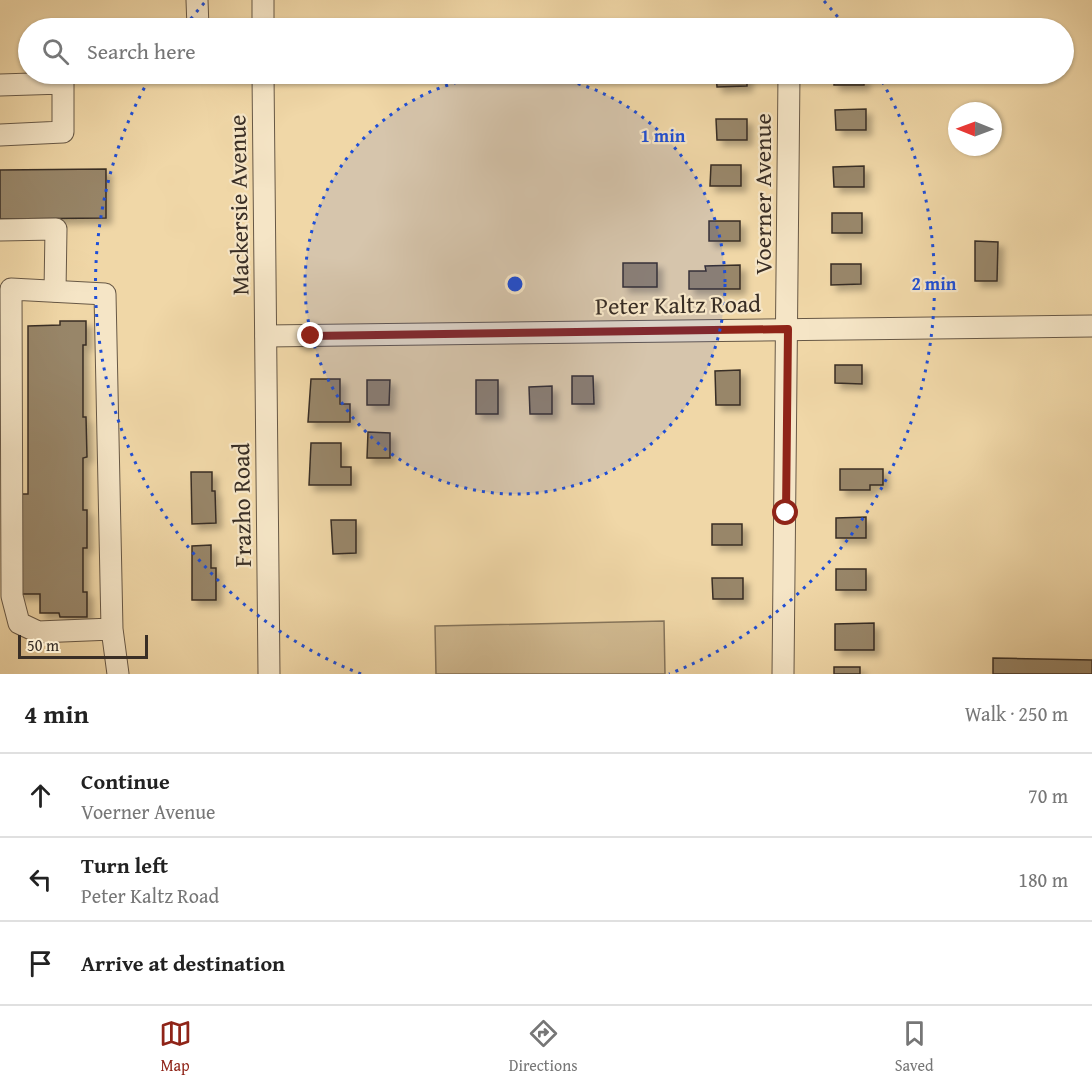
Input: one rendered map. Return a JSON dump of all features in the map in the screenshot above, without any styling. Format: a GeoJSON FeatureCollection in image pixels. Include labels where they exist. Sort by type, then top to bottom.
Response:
{"type":"FeatureCollection","features":[{"type":"Feature","properties":{"kind":"street"},"geometry":{"type":"LineString","coordinates":[[197,0],[198,18]]}},
{"type":"Feature","properties":{"kind":"street"},"geometry":{"type":"LineString","coordinates":[[263,0],[263,18]]}},
{"type":"Feature","properties":{"kind":"street"},"geometry":{"type":"LineString","coordinates":[[0,85],[32,84]]}},
{"type":"Feature","properties":{"kind":"street"},"geometry":{"type":"LineString","coordinates":[[0,135],[63,132],[63,84]]}},
{"type":"Feature","properties":{"kind":"street","name":"Mackersie Avenue"},"geometry":{"type":"LineString","coordinates":[[263,84],[266,336]]}},
{"type":"Feature","properties":{"kind":"street","name":"Voerner Avenue"},"geometry":{"type":"LineString","coordinates":[[783,674],[789,84]]}},
{"type":"Feature","properties":{"kind":"street"},"geometry":{"type":"LineString","coordinates":[[0,230],[56,229],[55,291]]}},
{"type":"Feature","properties":{"kind":"street"},"geometry":{"type":"LineString","coordinates":[[112,630],[38,632],[19,623],[12,596],[11,289],[105,294],[112,630],[118,674]]}},
{"type":"Feature","properties":{"kind":"street","name":"Peter Kaltz Road"},"geometry":{"type":"LineString","coordinates":[[266,336],[1092,326]]}},
{"type":"Feature","properties":{"kind":"street","name":"Frazho Road"},"geometry":{"type":"LineString","coordinates":[[266,336],[269,674]]}},
{"type":"Feature","properties":{"kind":"shaded area"},"geometry":{"type":"Polygon","coordinates":[[[664,621],[665,674],[436,674],[435,626],[664,621]]]}},
{"type":"Feature","properties":{"kind":"building"},"geometry":{"type":"Polygon","coordinates":[[[717,84],[747,84],[747,86],[717,87],[717,84]]]}},
{"type":"Feature","properties":{"kind":"building"},"geometry":{"type":"Polygon","coordinates":[[[834,84],[864,84],[864,85],[834,84]]]}},
{"type":"Feature","properties":{"kind":"building"},"geometry":{"type":"Polygon","coordinates":[[[866,109],[866,130],[836,130],[835,110],[866,109]]]}},
{"type":"Feature","properties":{"kind":"building"},"geometry":{"type":"Polygon","coordinates":[[[716,119],[747,119],[747,140],[717,140],[716,119]]]}},
{"type":"Feature","properties":{"kind":"building"},"geometry":{"type":"Polygon","coordinates":[[[711,165],[741,165],[741,186],[710,186],[711,165]]]}},
{"type":"Feature","properties":{"kind":"building"},"geometry":{"type":"Polygon","coordinates":[[[864,166],[864,187],[834,187],[833,167],[864,166]]]}},
{"type":"Feature","properties":{"kind":"building"},"geometry":{"type":"Polygon","coordinates":[[[106,169],[106,218],[0,219],[0,170],[106,169]]]}},
{"type":"Feature","properties":{"kind":"building"},"geometry":{"type":"Polygon","coordinates":[[[832,213],[862,213],[862,233],[832,233],[832,213]]]}},
{"type":"Feature","properties":{"kind":"building"},"geometry":{"type":"Polygon","coordinates":[[[709,221],[740,221],[740,241],[709,241],[709,221]]]}},
{"type":"Feature","properties":{"kind":"building"},"geometry":{"type":"Polygon","coordinates":[[[975,241],[998,242],[997,281],[975,281],[975,241]]]}},
{"type":"Feature","properties":{"kind":"building"},"geometry":{"type":"Polygon","coordinates":[[[623,263],[657,263],[657,287],[623,287],[623,263]]]}},
{"type":"Feature","properties":{"kind":"building"},"geometry":{"type":"Polygon","coordinates":[[[831,264],[861,264],[861,284],[831,285],[831,264]]]}},
{"type":"Feature","properties":{"kind":"building"},"geometry":{"type":"Polygon","coordinates":[[[740,265],[740,289],[689,289],[689,271],[706,271],[705,266],[740,265]]]}},
{"type":"Feature","properties":{"kind":"building"},"geometry":{"type":"Polygon","coordinates":[[[60,321],[86,321],[86,345],[83,345],[83,417],[86,417],[87,457],[83,458],[83,510],[87,510],[87,548],[83,548],[83,592],[87,592],[87,617],[60,617],[59,613],[40,613],[40,594],[16,594],[16,494],[28,494],[28,326],[60,325],[60,321]]]}},
{"type":"Feature","properties":{"kind":"building"},"geometry":{"type":"Polygon","coordinates":[[[835,365],[862,365],[862,384],[835,383],[835,365]]]}},
{"type":"Feature","properties":{"kind":"building"},"geometry":{"type":"Polygon","coordinates":[[[740,370],[740,405],[716,405],[715,371],[740,370]]]}},
{"type":"Feature","properties":{"kind":"building"},"geometry":{"type":"Polygon","coordinates":[[[572,376],[593,376],[594,404],[572,404],[572,376]]]}},
{"type":"Feature","properties":{"kind":"building"},"geometry":{"type":"Polygon","coordinates":[[[311,379],[340,379],[340,404],[350,404],[350,422],[308,422],[311,379]]]}},
{"type":"Feature","properties":{"kind":"building"},"geometry":{"type":"Polygon","coordinates":[[[367,380],[390,380],[389,405],[367,405],[367,380]]]}},
{"type":"Feature","properties":{"kind":"building"},"geometry":{"type":"Polygon","coordinates":[[[476,380],[498,380],[498,414],[476,414],[476,380]]]}},
{"type":"Feature","properties":{"kind":"building"},"geometry":{"type":"Polygon","coordinates":[[[552,386],[552,414],[530,414],[529,387],[552,386]]]}},
{"type":"Feature","properties":{"kind":"building"},"geometry":{"type":"Polygon","coordinates":[[[368,432],[390,433],[390,458],[367,458],[368,432]]]}},
{"type":"Feature","properties":{"kind":"building"},"geometry":{"type":"Polygon","coordinates":[[[311,443],[341,443],[341,467],[351,467],[351,485],[309,485],[311,443]]]}},
{"type":"Feature","properties":{"kind":"building"},"geometry":{"type":"Polygon","coordinates":[[[840,469],[883,469],[883,485],[870,485],[870,490],[840,490],[840,469]]]}},
{"type":"Feature","properties":{"kind":"building"},"geometry":{"type":"Polygon","coordinates":[[[191,472],[212,472],[216,523],[192,524],[191,472]]]}},
{"type":"Feature","properties":{"kind":"building"},"geometry":{"type":"Polygon","coordinates":[[[866,517],[866,538],[836,538],[836,518],[866,517]]]}},
{"type":"Feature","properties":{"kind":"building"},"geometry":{"type":"Polygon","coordinates":[[[331,520],[356,520],[356,553],[333,554],[331,520]]]}},
{"type":"Feature","properties":{"kind":"building"},"geometry":{"type":"Polygon","coordinates":[[[712,524],[742,524],[742,545],[712,545],[712,524]]]}},
{"type":"Feature","properties":{"kind":"building"},"geometry":{"type":"Polygon","coordinates":[[[211,545],[211,568],[216,568],[216,600],[192,600],[192,546],[211,545]]]}},
{"type":"Feature","properties":{"kind":"building"},"geometry":{"type":"Polygon","coordinates":[[[836,569],[866,569],[866,590],[836,590],[836,569]]]}},
{"type":"Feature","properties":{"kind":"building"},"geometry":{"type":"Polygon","coordinates":[[[712,578],[743,578],[743,599],[713,599],[712,578]]]}},
{"type":"Feature","properties":{"kind":"building"},"geometry":{"type":"Polygon","coordinates":[[[874,623],[874,650],[835,650],[835,624],[874,623]]]}},
{"type":"Feature","properties":{"kind":"building"},"geometry":{"type":"Polygon","coordinates":[[[993,658],[1092,660],[1092,674],[993,674],[993,658]]]}},
{"type":"Feature","properties":{"kind":"building"},"geometry":{"type":"Polygon","coordinates":[[[834,667],[860,667],[860,674],[834,674],[834,667]]]}},
{"type":"Feature","properties":{"kind":"route"},"geometry":{"type":"LineString","coordinates":[[311,336],[788,329],[786,513]]}}]}
